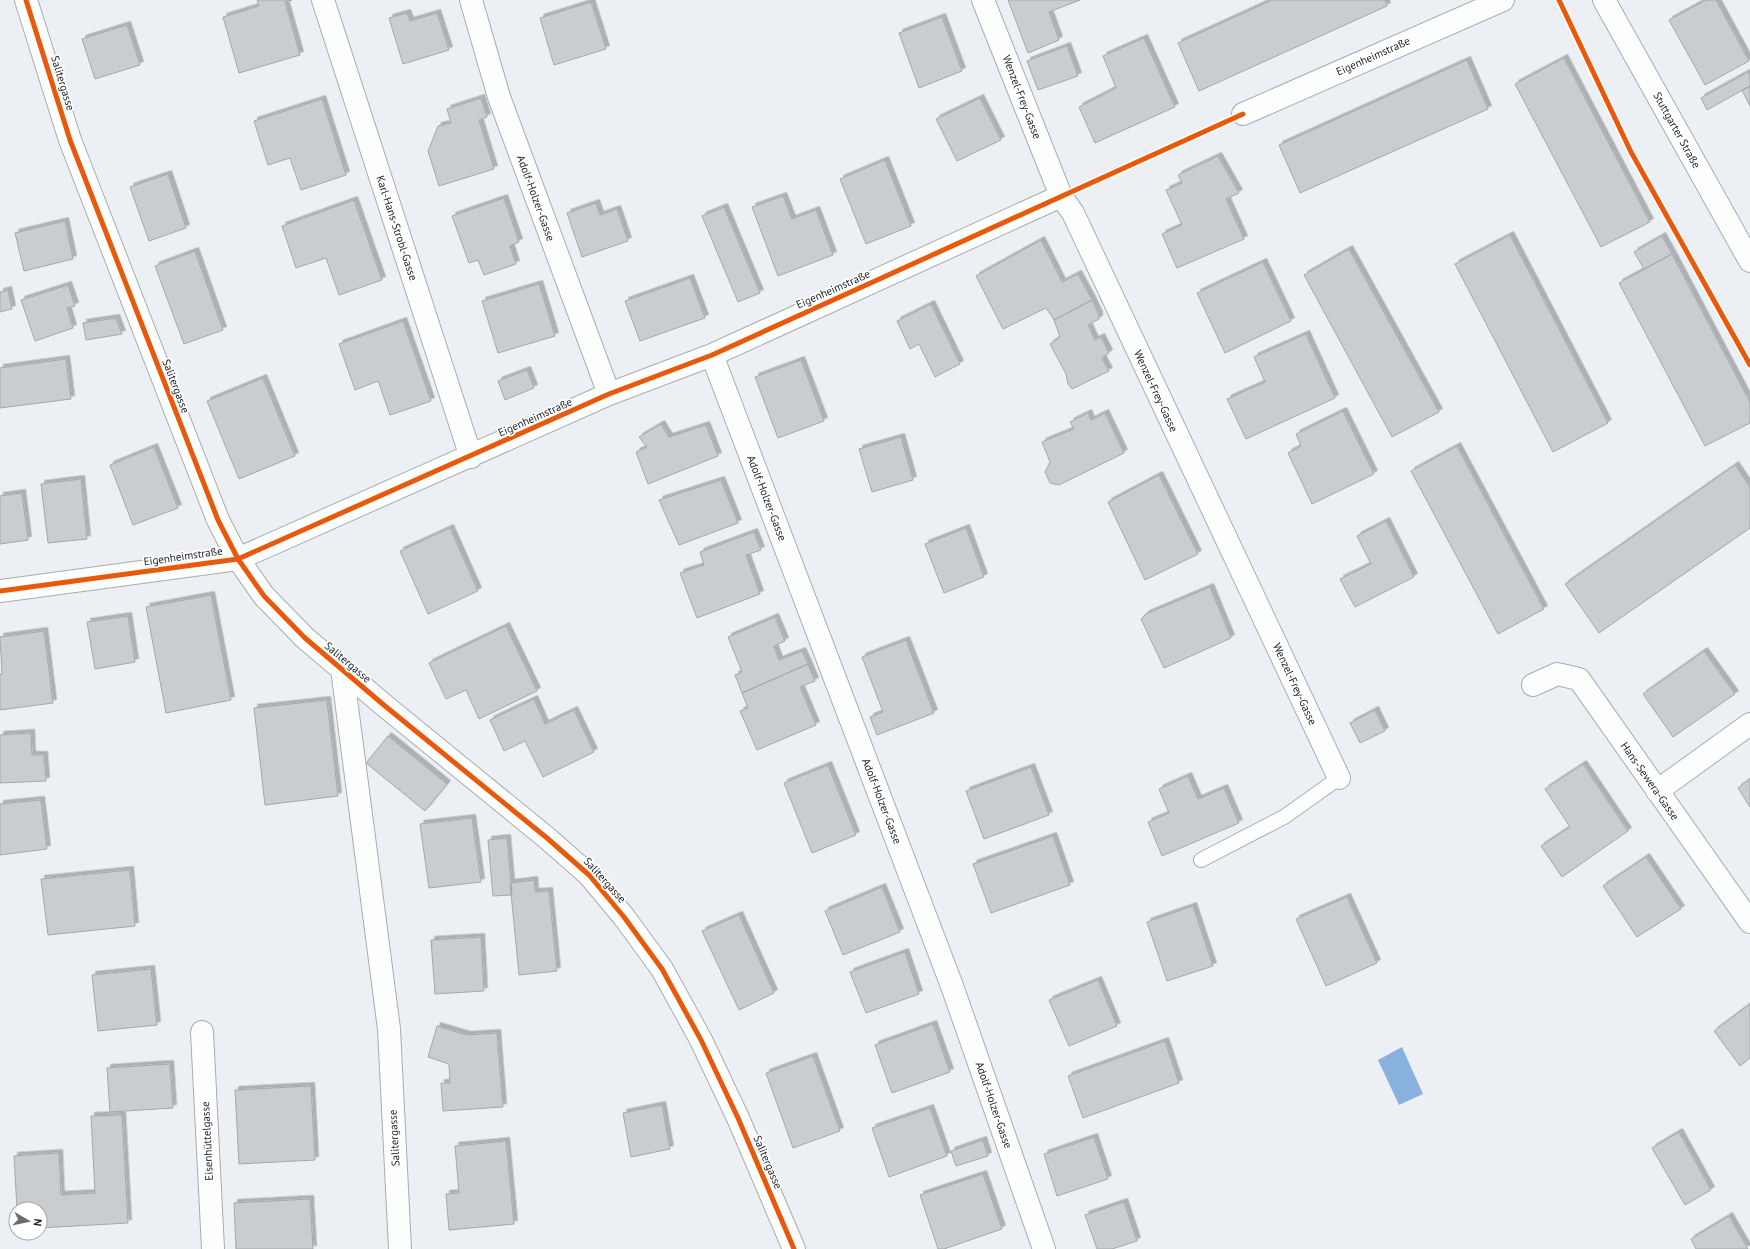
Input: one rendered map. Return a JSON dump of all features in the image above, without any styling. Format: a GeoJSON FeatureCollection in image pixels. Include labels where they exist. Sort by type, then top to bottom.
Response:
{"type":"FeatureCollection","features":[{"type":"Feature","properties":{"kind":"street","name":"Salitergasse"},"geometry":{"type":"LineString","coordinates":[[26,0],[70,140],[218,520],[238,559],[264,596],[305,638],[579,866],[589,875],[624,917],[662,969],[701,1040],[738,1118],[794,1249]]}},
{"type":"Feature","properties":{"kind":"street","name":"Karl-Hans-Strobl-Gasse"},"geometry":{"type":"LineString","coordinates":[[323,0],[471,457]]}},
{"type":"Feature","properties":{"kind":"street","name":"Adolf-Holzer-Gasse"},"geometry":{"type":"LineString","coordinates":[[471,0],[499,97],[609,394]]}},
{"type":"Feature","properties":{"kind":"street","name":"Wenzel-Frey-Gasse"},"geometry":{"type":"LineString","coordinates":[[983,0],[1061,196],[1073,213],[1339,778]]}},
{"type":"Feature","properties":{"kind":"street","name":"Eigenheimstraße"},"geometry":{"type":"LineString","coordinates":[[1243,114],[1502,0]]}},
{"type":"Feature","properties":{"kind":"street","name":"Stuttgarter Straße"},"geometry":{"type":"LineString","coordinates":[[1604,0],[1750,261]]}},
{"type":"Feature","properties":{"kind":"street","name":"Eigenheimstraße"},"geometry":{"type":"LineString","coordinates":[[0,592],[238,559],[471,457],[609,394],[712,355],[1061,196]]}},
{"type":"Feature","properties":{"kind":"street","name":"Adolf-Holzer-Gasse"},"geometry":{"type":"LineString","coordinates":[[712,355],[952,986],[1044,1249]]}},
{"type":"Feature","properties":{"kind":"street","name":"Salitergasse"},"geometry":{"type":"LineString","coordinates":[[342,669],[389,1029],[400,1249]]}},
{"type":"Feature","properties":{"kind":"street","name":"Hans-Sewera-Gasse"},"geometry":{"type":"LineString","coordinates":[[1533,685],[1557,674],[1579,679],[1750,922]]}},
{"type":"Feature","properties":{"kind":"street"},"geometry":{"type":"LineString","coordinates":[[1657,790],[1750,724]]}},
{"type":"Feature","properties":{"kind":"street","name":"Eisenhüttelgasse"},"geometry":{"type":"LineString","coordinates":[[202,1032],[212,1249]]}},
{"type":"Feature","properties":{"kind":"lane"},"geometry":{"type":"LineString","coordinates":[[1201,860],[1284,817],[1339,778]]}},
{"type":"Feature","properties":{"kind":"water"},"geometry":{"type":"Polygon","coordinates":[[[1402,1047],[1423,1094],[1399,1105],[1378,1060],[1402,1047]]]}},
{"type":"Feature","properties":{"kind":"building"},"geometry":{"type":"Polygon","coordinates":[[[257,0],[292,0],[285,2],[300,55],[239,73],[223,17],[259,6],[257,0]]]}},
{"type":"Feature","properties":{"kind":"building"},"geometry":{"type":"Polygon","coordinates":[[[1008,0],[1080,0],[1049,12],[1059,40],[1028,53],[1008,0]]]}},
{"type":"Feature","properties":{"kind":"building"},"geometry":{"type":"Polygon","coordinates":[[[1272,0],[1385,0],[1387,6],[1199,91],[1178,43],[1272,0]]]}},
{"type":"Feature","properties":{"kind":"building"},"geometry":{"type":"Polygon","coordinates":[[[1706,0],[1716,0],[1749,61],[1705,85],[1669,20],[1706,0]]]}},
{"type":"Feature","properties":{"kind":"building"},"geometry":{"type":"Polygon","coordinates":[[[591,2],[606,49],[554,65],[540,18],[591,2]]]}},
{"type":"Feature","properties":{"kind":"building"},"geometry":{"type":"Polygon","coordinates":[[[407,13],[410,21],[437,13],[449,50],[403,64],[389,18],[407,13]]]}},
{"type":"Feature","properties":{"kind":"building"},"geometry":{"type":"Polygon","coordinates":[[[942,17],[962,71],[919,88],[899,33],[942,17]]]}},
{"type":"Feature","properties":{"kind":"building"},"geometry":{"type":"Polygon","coordinates":[[[127,25],[140,65],[95,79],[82,39],[127,25]]]}},
{"type":"Feature","properties":{"kind":"building"},"geometry":{"type":"Polygon","coordinates":[[[1144,38],[1175,107],[1095,143],[1079,107],[1116,88],[1103,56],[1144,38]]]}},
{"type":"Feature","properties":{"kind":"building"},"geometry":{"type":"Polygon","coordinates":[[[1067,46],[1078,76],[1038,90],[1027,61],[1067,46]]]}},
{"type":"Feature","properties":{"kind":"building"},"geometry":{"type":"Polygon","coordinates":[[[1564,58],[1650,222],[1601,247],[1515,84],[1564,58]]]}},
{"type":"Feature","properties":{"kind":"building"},"geometry":{"type":"Polygon","coordinates":[[[1467,60],[1488,109],[1300,193],[1279,145],[1467,60]]]}},
{"type":"Feature","properties":{"kind":"building"},"geometry":{"type":"Polygon","coordinates":[[[1748,72],[1750,76],[1750,86],[1707,110],[1701,98],[1748,72]]]}},
{"type":"Feature","properties":{"kind":"building"},"geometry":{"type":"Polygon","coordinates":[[[1750,86],[1750,106],[1742,90],[1750,86]]]}},
{"type":"Feature","properties":{"kind":"building"},"geometry":{"type":"Polygon","coordinates":[[[481,98],[487,117],[479,120],[494,169],[439,186],[428,151],[438,126],[451,123],[447,109],[481,98]]]}},
{"type":"Feature","properties":{"kind":"building"},"geometry":{"type":"Polygon","coordinates":[[[980,98],[1001,140],[957,161],[936,119],[980,98]]]}},
{"type":"Feature","properties":{"kind":"building"},"geometry":{"type":"Polygon","coordinates":[[[322,99],[346,175],[301,190],[290,158],[268,165],[254,121],[322,99]]]}},
{"type":"Feature","properties":{"kind":"building"},"geometry":{"type":"Polygon","coordinates":[[[1218,156],[1239,193],[1226,199],[1244,239],[1177,268],[1162,234],[1182,225],[1166,190],[1182,183],[1178,175],[1218,156]]]}},
{"type":"Feature","properties":{"kind":"building"},"geometry":{"type":"Polygon","coordinates":[[[885,160],[911,226],[866,244],[840,179],[885,160]]]}},
{"type":"Feature","properties":{"kind":"building"},"geometry":{"type":"Polygon","coordinates":[[[168,174],[186,228],[149,241],[130,187],[168,174]]]}},
{"type":"Feature","properties":{"kind":"building"},"geometry":{"type":"Polygon","coordinates":[[[783,196],[792,219],[816,210],[833,255],[778,276],[752,207],[783,196]]]}},
{"type":"Feature","properties":{"kind":"building"},"geometry":{"type":"Polygon","coordinates":[[[504,198],[519,242],[510,246],[516,264],[484,275],[478,260],[469,263],[452,216],[504,198]]]}},
{"type":"Feature","properties":{"kind":"building"},"geometry":{"type":"Polygon","coordinates":[[[354,200],[382,280],[339,295],[326,258],[296,268],[282,226],[354,200]]]}},
{"type":"Feature","properties":{"kind":"building"},"geometry":{"type":"Polygon","coordinates":[[[596,203],[600,215],[617,209],[628,241],[582,257],[567,213],[596,203]]]}},
{"type":"Feature","properties":{"kind":"building"},"geometry":{"type":"Polygon","coordinates":[[[724,207],[760,293],[738,302],[702,216],[724,207]]]}},
{"type":"Feature","properties":{"kind":"building"},"geometry":{"type":"Polygon","coordinates":[[[65,221],[73,259],[24,271],[15,233],[65,221]]]}},
{"type":"Feature","properties":{"kind":"building"},"geometry":{"type":"Polygon","coordinates":[[[1510,235],[1608,423],[1553,452],[1455,264],[1510,235]]]}},
{"type":"Feature","properties":{"kind":"building"},"geometry":{"type":"Polygon","coordinates":[[[1662,236],[1672,254],[1644,269],[1634,252],[1662,236]]]}},
{"type":"Feature","properties":{"kind":"building"},"geometry":{"type":"Polygon","coordinates":[[[1041,240],[1062,282],[1078,274],[1092,300],[1054,320],[1046,308],[1003,329],[976,276],[1041,240]]]}},
{"type":"Feature","properties":{"kind":"building"},"geometry":{"type":"Polygon","coordinates":[[[1349,249],[1439,412],[1392,437],[1304,275],[1349,249]]]}},
{"type":"Feature","properties":{"kind":"building"},"geometry":{"type":"Polygon","coordinates":[[[195,251],[223,330],[184,344],[155,266],[195,251]]]}},
{"type":"Feature","properties":{"kind":"building"},"geometry":{"type":"Polygon","coordinates":[[[1672,254],[1750,402],[1750,423],[1705,446],[1619,283],[1672,254]]]}},
{"type":"Feature","properties":{"kind":"building"},"geometry":{"type":"Polygon","coordinates":[[[1263,262],[1291,321],[1225,353],[1197,293],[1263,262]]]}},
{"type":"Feature","properties":{"kind":"building"},"geometry":{"type":"Polygon","coordinates":[[[690,278],[705,318],[640,341],[625,301],[690,278]]]}},
{"type":"Feature","properties":{"kind":"building"},"geometry":{"type":"Polygon","coordinates":[[[539,284],[555,336],[498,353],[482,301],[539,284]]]}},
{"type":"Feature","properties":{"kind":"building"},"geometry":{"type":"Polygon","coordinates":[[[68,285],[75,306],[67,308],[73,328],[35,341],[21,300],[68,285]]]}},
{"type":"Feature","properties":{"kind":"building"},"geometry":{"type":"Polygon","coordinates":[[[8,290],[12,309],[0,312],[0,292],[8,290]]]}},
{"type":"Feature","properties":{"kind":"building"},"geometry":{"type":"Polygon","coordinates":[[[1092,300],[1099,315],[1099,319],[1088,325],[1095,340],[1101,337],[1109,353],[1102,358],[1109,371],[1072,389],[1068,384],[1066,374],[1050,344],[1060,337],[1054,320],[1092,300]]]}},
{"type":"Feature","properties":{"kind":"building"},"geometry":{"type":"Polygon","coordinates":[[[931,304],[960,364],[935,377],[919,344],[910,349],[897,321],[931,304]]]}},
{"type":"Feature","properties":{"kind":"building"},"geometry":{"type":"Polygon","coordinates":[[[116,318],[122,334],[86,340],[83,323],[116,318]]]}},
{"type":"Feature","properties":{"kind":"building"},"geometry":{"type":"Polygon","coordinates":[[[403,321],[431,401],[390,415],[378,381],[355,390],[339,344],[403,321]]]}},
{"type":"Feature","properties":{"kind":"building"},"geometry":{"type":"Polygon","coordinates":[[[1306,334],[1335,398],[1246,439],[1227,399],[1265,382],[1254,357],[1306,334]]]}},
{"type":"Feature","properties":{"kind":"building"},"geometry":{"type":"Polygon","coordinates":[[[66,359],[71,399],[0,408],[0,368],[66,359]]]}},
{"type":"Feature","properties":{"kind":"building"},"geometry":{"type":"Polygon","coordinates":[[[801,360],[824,421],[778,438],[755,377],[801,360]]]}},
{"type":"Feature","properties":{"kind":"building"},"geometry":{"type":"Polygon","coordinates":[[[527,370],[534,388],[505,400],[498,381],[527,370]]]}},
{"type":"Feature","properties":{"kind":"building"},"geometry":{"type":"Polygon","coordinates":[[[263,378],[295,456],[239,479],[207,401],[263,378]]]}},
{"type":"Feature","properties":{"kind":"building"},"geometry":{"type":"Polygon","coordinates":[[[1343,411],[1374,474],[1312,504],[1288,453],[1301,446],[1296,434],[1343,411]]]}},
{"type":"Feature","properties":{"kind":"building"},"geometry":{"type":"Polygon","coordinates":[[[1088,413],[1091,420],[1105,413],[1124,453],[1059,485],[1050,483],[1045,472],[1050,462],[1042,442],[1074,429],[1070,422],[1088,413]]]}},
{"type":"Feature","properties":{"kind":"building"},"geometry":{"type":"Polygon","coordinates":[[[661,424],[669,437],[706,425],[718,456],[648,484],[636,452],[647,447],[639,437],[661,424]]]}},
{"type":"Feature","properties":{"kind":"building"},"geometry":{"type":"Polygon","coordinates":[[[901,437],[913,480],[872,492],[859,449],[901,437]]]}},
{"type":"Feature","properties":{"kind":"building"},"geometry":{"type":"Polygon","coordinates":[[[1457,446],[1544,609],[1498,634],[1411,471],[1457,446]]]}},
{"type":"Feature","properties":{"kind":"building"},"geometry":{"type":"Polygon","coordinates":[[[154,447],[178,508],[133,525],[110,465],[154,447]]]}},
{"type":"Feature","properties":{"kind":"building"},"geometry":{"type":"Polygon","coordinates":[[[1735,465],[1750,487],[1750,528],[1599,633],[1565,584],[1735,465]]]}},
{"type":"Feature","properties":{"kind":"building"},"geometry":{"type":"Polygon","coordinates":[[[1159,475],[1198,554],[1145,580],[1108,502],[1159,475]]]}},
{"type":"Feature","properties":{"kind":"building"},"geometry":{"type":"Polygon","coordinates":[[[81,479],[87,539],[48,543],[41,484],[81,479]]]}},
{"type":"Feature","properties":{"kind":"building"},"geometry":{"type":"Polygon","coordinates":[[[721,480],[738,523],[679,545],[659,500],[721,480]]]}},
{"type":"Feature","properties":{"kind":"building"},"geometry":{"type":"Polygon","coordinates":[[[22,493],[28,540],[0,544],[0,496],[22,493]]]}},
{"type":"Feature","properties":{"kind":"building"},"geometry":{"type":"Polygon","coordinates":[[[1386,521],[1414,577],[1355,607],[1340,579],[1371,564],[1357,536],[1386,521]]]}},
{"type":"Feature","properties":{"kind":"building"},"geometry":{"type":"Polygon","coordinates":[[[450,528],[478,591],[428,614],[400,551],[450,528]]]}},
{"type":"Feature","properties":{"kind":"building"},"geometry":{"type":"Polygon","coordinates":[[[966,528],[984,577],[944,593],[925,544],[966,528]]]}},
{"type":"Feature","properties":{"kind":"building"},"geometry":{"type":"Polygon","coordinates":[[[754,532],[761,550],[746,555],[760,594],[697,618],[680,573],[704,565],[700,552],[754,532]]]}},
{"type":"Feature","properties":{"kind":"building"},"geometry":{"type":"Polygon","coordinates":[[[1210,587],[1231,638],[1164,668],[1141,619],[1146,614],[1210,587]]]}},
{"type":"Feature","properties":{"kind":"building"},"geometry":{"type":"Polygon","coordinates":[[[211,595],[231,700],[166,713],[146,607],[211,595]]]}},
{"type":"Feature","properties":{"kind":"building"},"geometry":{"type":"Polygon","coordinates":[[[128,616],[135,662],[95,669],[87,622],[128,616]]]}},
{"type":"Feature","properties":{"kind":"building"},"geometry":{"type":"Polygon","coordinates":[[[775,617],[785,641],[774,646],[779,660],[802,651],[808,664],[742,693],[735,675],[742,672],[728,637],[775,617]]]}},
{"type":"Feature","properties":{"kind":"building"},"geometry":{"type":"Polygon","coordinates":[[[506,626],[537,691],[479,719],[466,690],[446,699],[429,663],[506,626]]]}},
{"type":"Feature","properties":{"kind":"building"},"geometry":{"type":"Polygon","coordinates":[[[44,631],[53,703],[0,710],[0,674],[2,674],[0,637],[44,631]]]}},
{"type":"Feature","properties":{"kind":"building"},"geometry":{"type":"Polygon","coordinates":[[[906,640],[934,713],[877,735],[870,717],[883,712],[862,657],[906,640]]]}},
{"type":"Feature","properties":{"kind":"building"},"geometry":{"type":"Polygon","coordinates":[[[1704,651],[1735,694],[1673,737],[1643,694],[1704,651]]]}},
{"type":"Feature","properties":{"kind":"building"},"geometry":{"type":"Polygon","coordinates":[[[808,664],[815,681],[800,687],[816,725],[757,750],[740,711],[748,708],[742,693],[808,664]]]}},
{"type":"Feature","properties":{"kind":"building"},"geometry":{"type":"Polygon","coordinates":[[[534,699],[545,724],[574,710],[594,752],[543,777],[525,741],[504,751],[490,720],[534,699]]]}},
{"type":"Feature","properties":{"kind":"building"},"geometry":{"type":"Polygon","coordinates":[[[327,700],[338,796],[265,805],[254,708],[327,700]]]}},
{"type":"Feature","properties":{"kind":"building"},"geometry":{"type":"Polygon","coordinates":[[[1375,710],[1385,731],[1360,743],[1350,723],[1375,710]]]}},
{"type":"Feature","properties":{"kind":"building"},"geometry":{"type":"Polygon","coordinates":[[[31,733],[32,755],[44,755],[46,781],[0,783],[0,735],[31,733]]]}},
{"type":"Feature","properties":{"kind":"building"},"geometry":{"type":"Polygon","coordinates":[[[388,736],[447,784],[425,811],[366,763],[388,736]]]}},
{"type":"Feature","properties":{"kind":"building"},"geometry":{"type":"Polygon","coordinates":[[[1583,764],[1628,831],[1562,877],[1541,846],[1570,827],[1545,789],[1583,764]]]}},
{"type":"Feature","properties":{"kind":"building"},"geometry":{"type":"Polygon","coordinates":[[[828,765],[856,835],[812,853],[784,783],[828,765]]]}},
{"type":"Feature","properties":{"kind":"building"},"geometry":{"type":"Polygon","coordinates":[[[1031,767],[1049,815],[984,839],[966,791],[1031,767]]]}},
{"type":"Feature","properties":{"kind":"building"},"geometry":{"type":"Polygon","coordinates":[[[1188,776],[1198,799],[1224,788],[1239,823],[1162,856],[1148,822],[1169,813],[1159,789],[1188,776]]]}},
{"type":"Feature","properties":{"kind":"building"},"geometry":{"type":"Polygon","coordinates":[[[1750,779],[1750,807],[1738,788],[1750,779]]]}},
{"type":"Feature","properties":{"kind":"building"},"geometry":{"type":"Polygon","coordinates":[[[41,800],[47,849],[0,855],[0,804],[41,800]]]}},
{"type":"Feature","properties":{"kind":"building"},"geometry":{"type":"Polygon","coordinates":[[[472,818],[481,882],[429,888],[420,824],[472,818]]]}},
{"type":"Feature","properties":{"kind":"building"},"geometry":{"type":"Polygon","coordinates":[[[1053,836],[1070,885],[991,913],[973,864],[1053,836]]]}},
{"type":"Feature","properties":{"kind":"building"},"geometry":{"type":"Polygon","coordinates":[[[507,838],[512,895],[493,896],[488,840],[507,838]]]}},
{"type":"Feature","properties":{"kind":"building"},"geometry":{"type":"Polygon","coordinates":[[[1646,857],[1681,909],[1637,937],[1603,886],[1646,857]]]}},
{"type":"Feature","properties":{"kind":"building"},"geometry":{"type":"Polygon","coordinates":[[[130,870],[135,926],[48,935],[41,879],[130,870]]]}},
{"type":"Feature","properties":{"kind":"building"},"geometry":{"type":"Polygon","coordinates":[[[534,880],[535,892],[549,891],[557,971],[519,975],[510,883],[534,880]]]}},
{"type":"Feature","properties":{"kind":"building"},"geometry":{"type":"Polygon","coordinates":[[[882,887],[900,932],[843,955],[825,911],[882,887]]]}},
{"type":"Feature","properties":{"kind":"building"},"geometry":{"type":"Polygon","coordinates":[[[1347,897],[1377,963],[1326,986],[1296,919],[1347,897]]]}},
{"type":"Feature","properties":{"kind":"building"},"geometry":{"type":"Polygon","coordinates":[[[1193,906],[1213,966],[1167,981],[1147,922],[1193,906]]]}},
{"type":"Feature","properties":{"kind":"building"},"geometry":{"type":"Polygon","coordinates":[[[739,915],[774,993],[739,1010],[702,931],[739,915]]]}},
{"type":"Feature","properties":{"kind":"building"},"geometry":{"type":"Polygon","coordinates":[[[481,937],[484,991],[435,994],[431,940],[481,937]]]}},
{"type":"Feature","properties":{"kind":"building"},"geometry":{"type":"Polygon","coordinates":[[[905,952],[919,994],[866,1013],[850,972],[905,952]]]}},
{"type":"Feature","properties":{"kind":"building"},"geometry":{"type":"Polygon","coordinates":[[[151,969],[157,1025],[98,1031],[92,975],[151,969]]]}},
{"type":"Feature","properties":{"kind":"building"},"geometry":{"type":"Polygon","coordinates":[[[1098,980],[1117,1026],[1069,1046],[1049,1000],[1098,980]]]}},
{"type":"Feature","properties":{"kind":"building"},"geometry":{"type":"Polygon","coordinates":[[[1750,1004],[1750,1058],[1740,1066],[1714,1031],[1750,1004]]]}},
{"type":"Feature","properties":{"kind":"building"},"geometry":{"type":"Polygon","coordinates":[[[933,1024],[950,1072],[892,1093],[875,1045],[933,1024]]]}},
{"type":"Feature","properties":{"kind":"building"},"geometry":{"type":"Polygon","coordinates":[[[437,1026],[467,1035],[497,1033],[503,1107],[443,1111],[441,1083],[450,1083],[449,1064],[428,1057],[437,1026]]]}},
{"type":"Feature","properties":{"kind":"building"},"geometry":{"type":"Polygon","coordinates":[[[1165,1041],[1179,1083],[1083,1118],[1068,1076],[1165,1041]]]}},
{"type":"Feature","properties":{"kind":"building"},"geometry":{"type":"Polygon","coordinates":[[[813,1056],[840,1131],[793,1148],[766,1073],[813,1056]]]}},
{"type":"Feature","properties":{"kind":"building"},"geometry":{"type":"Polygon","coordinates":[[[170,1064],[173,1108],[110,1112],[107,1068],[170,1064]]]}},
{"type":"Feature","properties":{"kind":"building"},"geometry":{"type":"Polygon","coordinates":[[[311,1086],[315,1160],[239,1164],[235,1090],[311,1086]]]}},
{"type":"Feature","properties":{"kind":"building"},"geometry":{"type":"Polygon","coordinates":[[[662,1105],[670,1149],[631,1157],[623,1113],[662,1105]]]}},
{"type":"Feature","properties":{"kind":"building"},"geometry":{"type":"Polygon","coordinates":[[[930,1108],[947,1156],[889,1177],[872,1128],[930,1108]]]}},
{"type":"Feature","properties":{"kind":"building"},"geometry":{"type":"Polygon","coordinates":[[[122,1115],[128,1223],[48,1228],[48,1201],[17,1201],[14,1156],[59,1153],[61,1195],[95,1193],[91,1116],[122,1115]]]}},
{"type":"Feature","properties":{"kind":"building"},"geometry":{"type":"Polygon","coordinates":[[[1679,1132],[1711,1190],[1685,1205],[1652,1148],[1679,1132]]]}},
{"type":"Feature","properties":{"kind":"building"},"geometry":{"type":"Polygon","coordinates":[[[1094,1137],[1108,1179],[1057,1196],[1044,1154],[1094,1137]]]}},
{"type":"Feature","properties":{"kind":"building"},"geometry":{"type":"Polygon","coordinates":[[[983,1140],[988,1156],[956,1166],[951,1151],[983,1140]]]}},
{"type":"Feature","properties":{"kind":"building"},"geometry":{"type":"Polygon","coordinates":[[[506,1141],[514,1224],[449,1230],[446,1194],[459,1193],[455,1146],[506,1141]]]}},
{"type":"Feature","properties":{"kind":"building"},"geometry":{"type":"Polygon","coordinates":[[[983,1174],[1002,1229],[944,1249],[938,1249],[920,1195],[983,1174]]]}},
{"type":"Feature","properties":{"kind":"building"},"geometry":{"type":"Polygon","coordinates":[[[310,1199],[313,1249],[236,1249],[234,1203],[310,1199]]]}},
{"type":"Feature","properties":{"kind":"building"},"geometry":{"type":"Polygon","coordinates":[[[1124,1202],[1137,1241],[1112,1249],[1097,1249],[1085,1215],[1124,1202]]]}},
{"type":"Feature","properties":{"kind":"building"},"geometry":{"type":"Polygon","coordinates":[[[1729,1216],[1748,1249],[1696,1249],[1691,1239],[1729,1216]]]}},
{"type":"Feature","properties":{"kind":"cycle path"},"geometry":{"type":"LineString","coordinates":[[26,0],[70,140],[218,520],[238,559],[264,596],[305,638],[385,706],[547,838],[589,875],[624,917],[662,969],[701,1040],[738,1118],[794,1249]]}},
{"type":"Feature","properties":{"kind":"cycle path"},"geometry":{"type":"LineString","coordinates":[[1559,0],[1631,152],[1750,365]]}},
{"type":"Feature","properties":{"kind":"cycle path"},"geometry":{"type":"LineString","coordinates":[[0,591],[238,559],[609,394],[712,355],[1243,114]]}}]}
